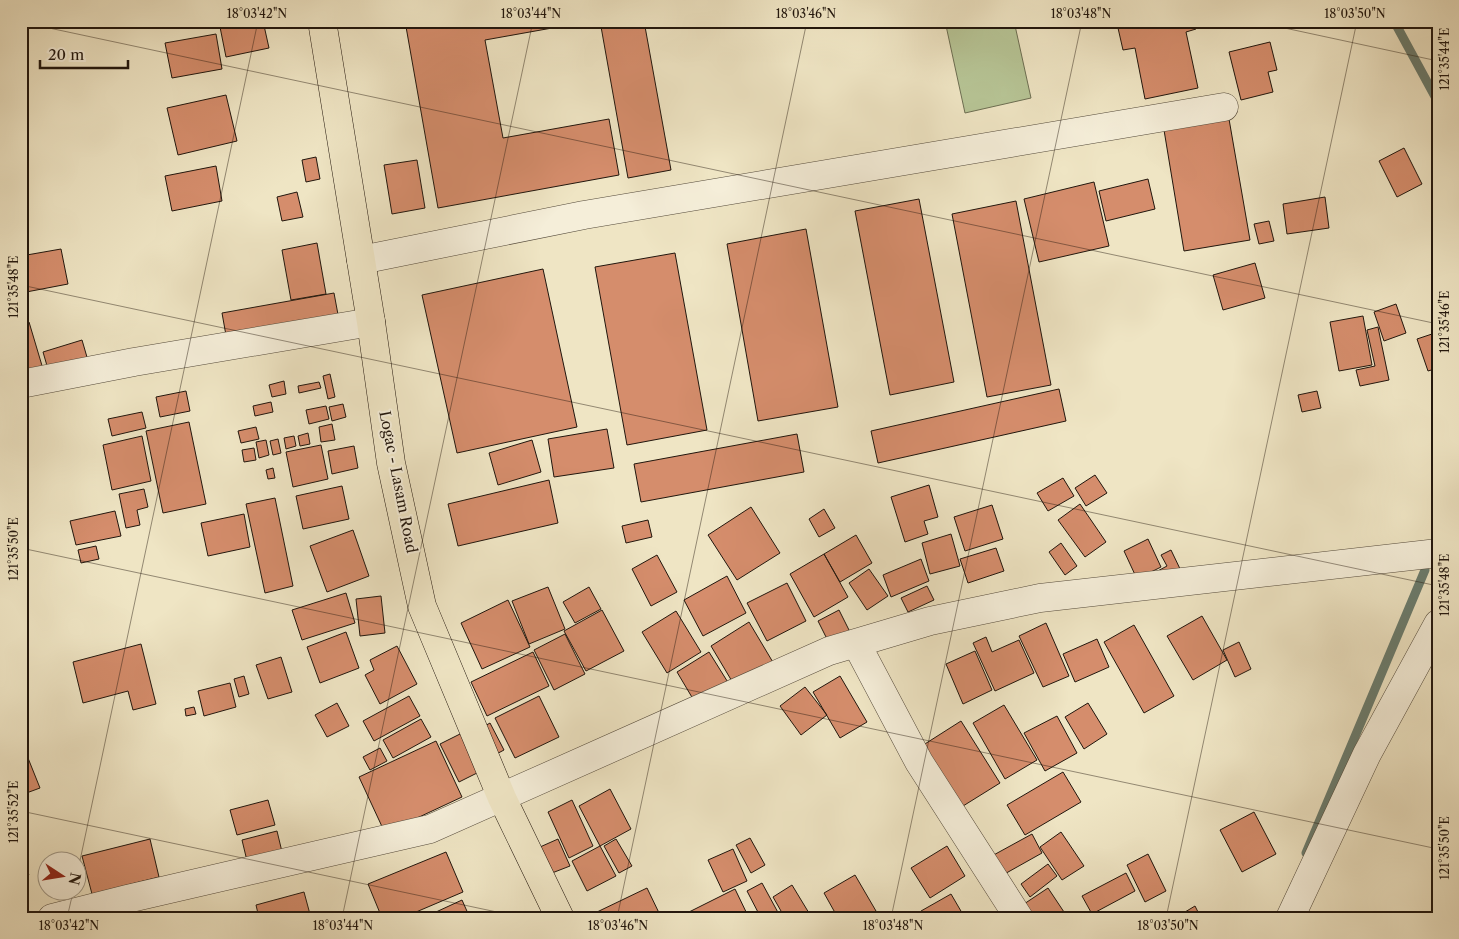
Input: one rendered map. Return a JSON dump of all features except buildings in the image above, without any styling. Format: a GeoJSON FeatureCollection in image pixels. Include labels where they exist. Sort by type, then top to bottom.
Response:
{"type":"FeatureCollection","features":[{"type":"Feature","properties":{"kind":"main road","name":"Logac - Lasam Road"},"geometry":{"type":"LineString","coordinates":[[322,21],[371,322],[391,463],[422,606],[502,798],[560,918]]}},
{"type":"Feature","properties":{"kind":"street"},"geometry":{"type":"LineString","coordinates":[[361,260],[594,213],[1224,107]]}},
{"type":"Feature","properties":{"kind":"street"},"geometry":{"type":"LineString","coordinates":[[21,384],[134,362],[371,322]]}},
{"type":"Feature","properties":{"kind":"street"},"geometry":{"type":"LineString","coordinates":[[52,918],[126,898],[430,829],[820,655],[930,620],[1040,598],[1438,553]]}},
{"type":"Feature","properties":{"kind":"street"},"geometry":{"type":"LineString","coordinates":[[1290,918],[1367,754],[1438,624]]}},
{"type":"Feature","properties":{"kind":"street"},"geometry":{"type":"LineString","coordinates":[[856,643],[920,762],[1019,918]]}},
{"type":"Feature","properties":{"kind":"green space"},"geometry":{"type":"Polygon","coordinates":[[[945,21],[1014,21],[1031,98],[965,113],[945,21]]]}},
{"type":"Feature","properties":{"kind":"waterway"},"geometry":{"type":"LineString","coordinates":[[1394,21],[1438,102]]}},
{"type":"Feature","properties":{"kind":"waterway"},"geometry":{"type":"LineString","coordinates":[[1306,853],[1425,570]]}}]}
